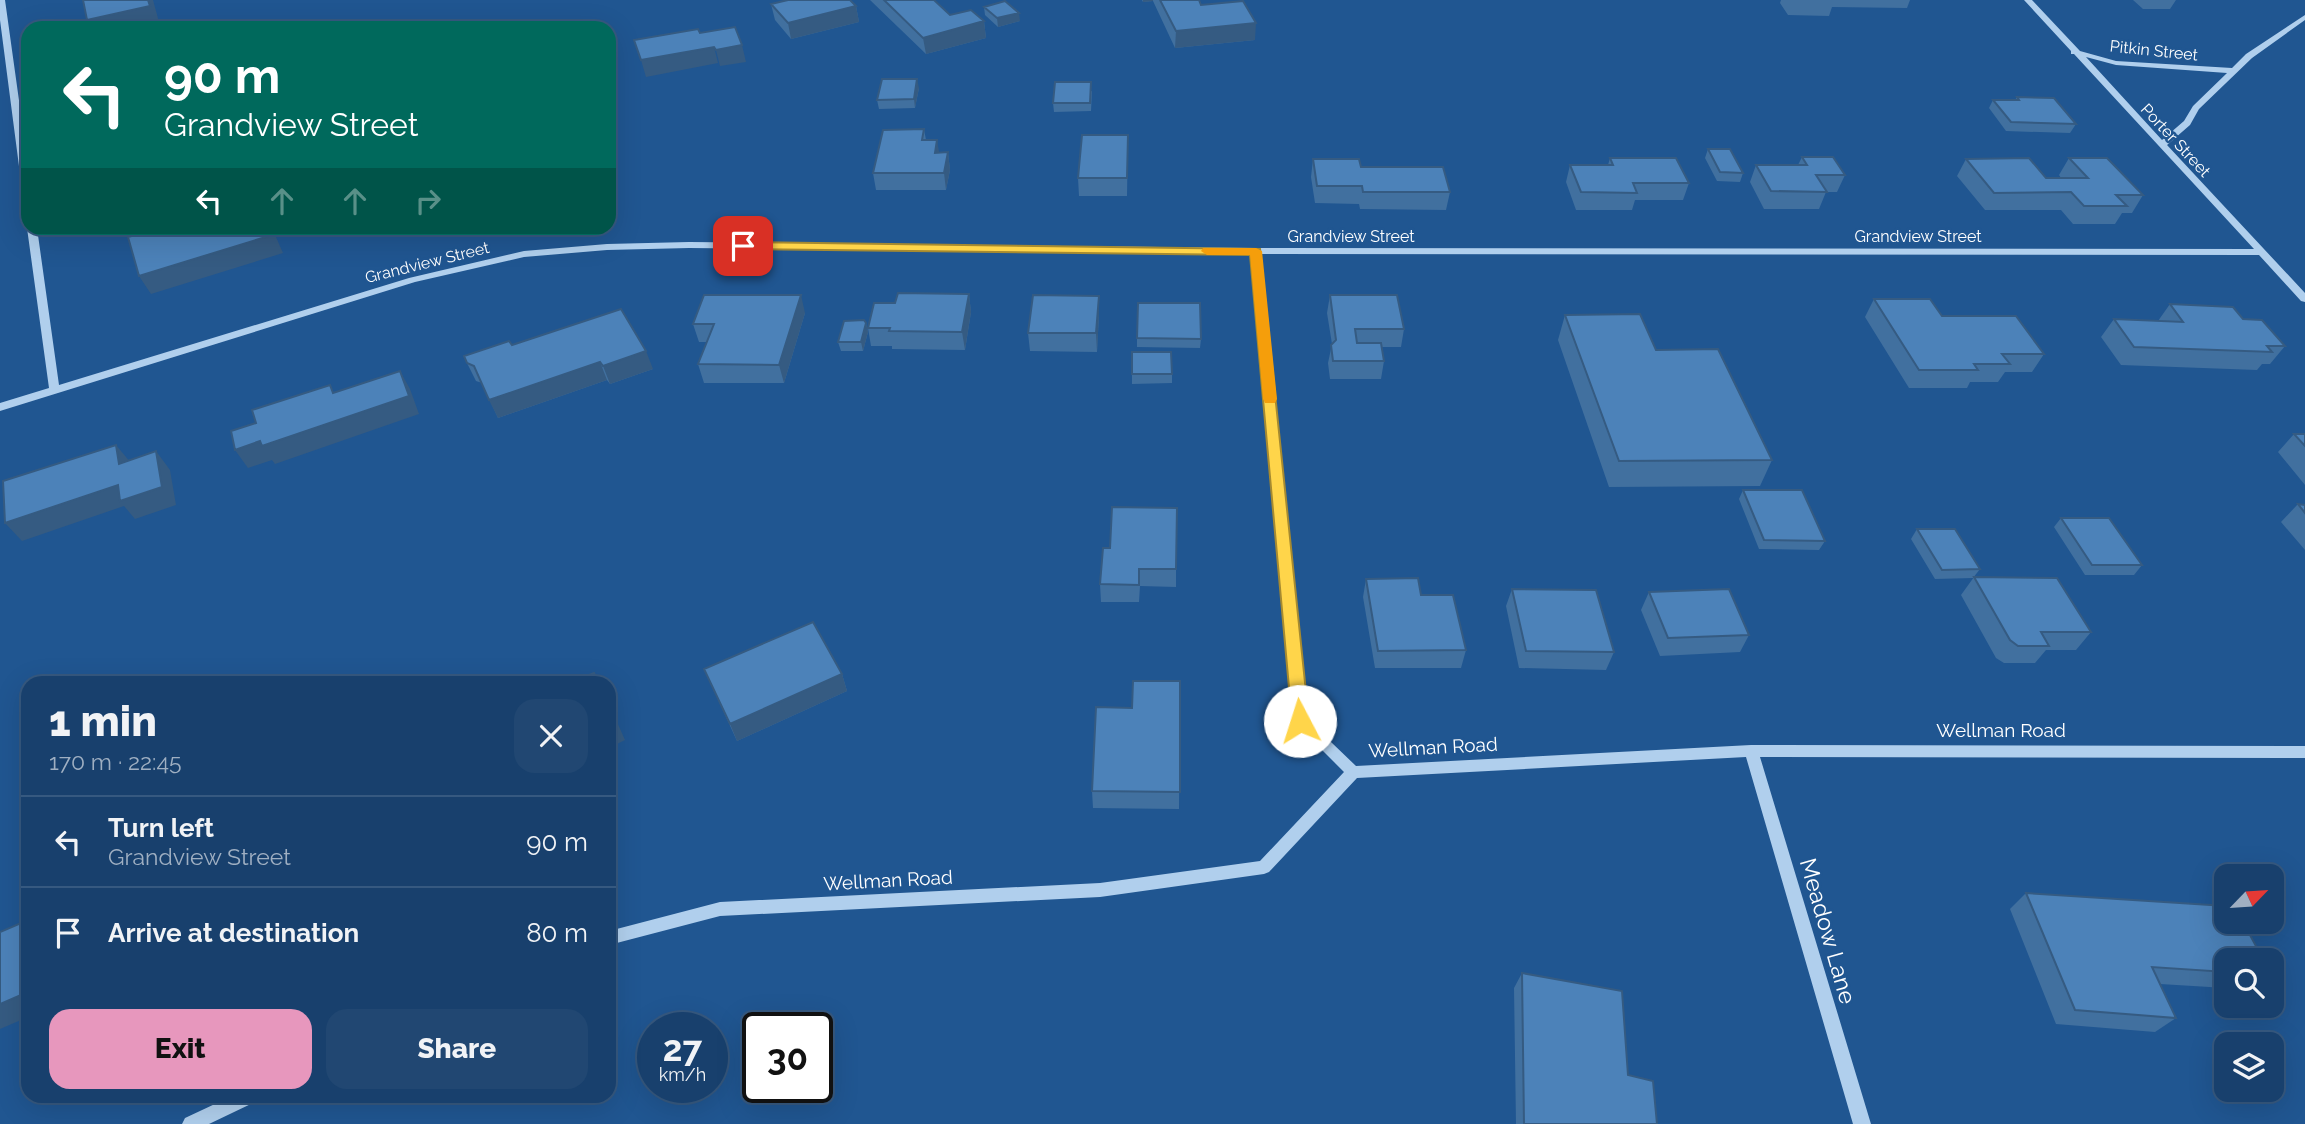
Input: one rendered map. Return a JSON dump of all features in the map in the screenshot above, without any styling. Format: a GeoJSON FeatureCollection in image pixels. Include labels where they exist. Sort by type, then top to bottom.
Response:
{"type":"FeatureCollection","features":[{"type":"Feature","properties":{"kind":"street"},"geometry":{"type":"LineString","coordinates":[[1,0],[21,146]]}},
{"type":"Feature","properties":{"kind":"street","name":"Porter Street"},"geometry":{"type":"LineString","coordinates":[[2028,0],[2073,52],[2305,299]]}},
{"type":"Feature","properties":{"kind":"street"},"geometry":{"type":"LineString","coordinates":[[2161,145],[2187,123],[2196,108],[2249,56],[2305,17]]}},
{"type":"Feature","properties":{"kind":"street","name":"Pitkin Street"},"geometry":{"type":"LineString","coordinates":[[2073,52],[2116,63],[2234,71]]}},
{"type":"Feature","properties":{"kind":"street"},"geometry":{"type":"LineString","coordinates":[[33,235],[54,389]]}},
{"type":"Feature","properties":{"kind":"street","name":"Grandview Street"},"geometry":{"type":"LineString","coordinates":[[0,407],[412,280],[524,254],[607,247],[689,245],[1256,251],[2263,252]]}},
{"type":"Feature","properties":{"kind":"street"},"geometry":{"type":"LineString","coordinates":[[1256,251],[1300,721],[1353,772]]}},
{"type":"Feature","properties":{"kind":"street","name":"Wellman Road"},"geometry":{"type":"LineString","coordinates":[[616,936],[720,909],[1100,890],[1264,867],[1353,772],[1752,751],[2305,752]]}},
{"type":"Feature","properties":{"kind":"street","name":"Meadow Lane"},"geometry":{"type":"LineString","coordinates":[[1752,751],[1862,1124]]}},
{"type":"Feature","properties":{"kind":"street"},"geometry":{"type":"LineString","coordinates":[[191,1124],[234,1103]]}},
{"type":"Feature","properties":{"kind":"building"},"geometry":{"type":"Polygon","coordinates":[[[83,0],[148,0],[150,6],[87,20],[83,0]]]}},
{"type":"Feature","properties":{"kind":"building"},"geometry":{"type":"Polygon","coordinates":[[[788,0],[850,0],[856,6],[788,23],[771,4],[788,0]]]}},
{"type":"Feature","properties":{"kind":"building"},"geometry":{"type":"Polygon","coordinates":[[[884,0],[934,0],[950,15],[971,10],[984,21],[923,38],[884,0]]]}},
{"type":"Feature","properties":{"kind":"building"},"geometry":{"type":"Polygon","coordinates":[[[1160,0],[1199,0],[1201,5],[1243,1],[1256,23],[1176,31],[1160,0]]]}},
{"type":"Feature","properties":{"kind":"building"},"geometry":{"type":"Polygon","coordinates":[[[1005,1],[1019,13],[997,18],[984,7],[1005,1]]]}},
{"type":"Feature","properties":{"kind":"building"},"geometry":{"type":"Polygon","coordinates":[[[735,27],[742,45],[716,50],[714,47],[641,60],[634,40],[698,29],[700,33],[735,27]]]}},
{"type":"Feature","properties":{"kind":"building"},"geometry":{"type":"Polygon","coordinates":[[[882,79],[917,79],[914,99],[877,100],[882,79]]]}},
{"type":"Feature","properties":{"kind":"building"},"geometry":{"type":"Polygon","coordinates":[[[1055,82],[1091,82],[1090,103],[1053,103],[1055,82]]]}},
{"type":"Feature","properties":{"kind":"building"},"geometry":{"type":"Polygon","coordinates":[[[2017,97],[2054,98],[2076,124],[2011,122],[1993,100],[2019,100],[2017,97]]]}},
{"type":"Feature","properties":{"kind":"building"},"geometry":{"type":"Polygon","coordinates":[[[924,129],[922,140],[937,140],[935,153],[948,152],[944,173],[873,173],[883,130],[924,129]]]}},
{"type":"Feature","properties":{"kind":"building"},"geometry":{"type":"Polygon","coordinates":[[[1082,135],[1128,135],[1127,178],[1078,178],[1082,135]]]}},
{"type":"Feature","properties":{"kind":"building"},"geometry":{"type":"Polygon","coordinates":[[[1708,149],[1730,149],[1743,173],[1720,172],[1708,149]]]}},
{"type":"Feature","properties":{"kind":"building"},"geometry":{"type":"Polygon","coordinates":[[[1802,157],[1833,157],[1845,175],[1816,175],[1827,192],[1771,191],[1756,165],[1807,165],[1802,157]]]}},
{"type":"Feature","properties":{"kind":"building"},"geometry":{"type":"Polygon","coordinates":[[[1610,158],[1676,158],[1689,183],[1633,183],[1637,193],[1581,192],[1570,165],[1613,165],[1610,158]]]}},
{"type":"Feature","properties":{"kind":"building"},"geometry":{"type":"Polygon","coordinates":[[[2029,158],[2046,178],[2088,178],[2069,158],[2107,158],[2143,195],[2116,195],[2127,206],[2084,206],[2071,192],[1994,193],[1966,159],[2029,158]]]}},
{"type":"Feature","properties":{"kind":"building"},"geometry":{"type":"Polygon","coordinates":[[[1313,159],[1359,159],[1361,167],[1443,167],[1450,192],[1363,192],[1362,186],[1317,186],[1313,159]]]}},
{"type":"Feature","properties":{"kind":"building"},"geometry":{"type":"Polygon","coordinates":[[[135,235],[272,235],[139,276],[128,237],[135,235]]]}},
{"type":"Feature","properties":{"kind":"building"},"geometry":{"type":"Polygon","coordinates":[[[898,293],[969,294],[962,332],[889,331],[890,328],[868,328],[874,303],[895,303],[898,293]]]}},
{"type":"Feature","properties":{"kind":"building"},"geometry":{"type":"Polygon","coordinates":[[[704,295],[801,295],[779,365],[698,364],[714,324],[693,324],[704,295]]]}},
{"type":"Feature","properties":{"kind":"building"},"geometry":{"type":"Polygon","coordinates":[[[1033,295],[1099,296],[1096,333],[1028,333],[1033,295]]]}},
{"type":"Feature","properties":{"kind":"building"},"geometry":{"type":"Polygon","coordinates":[[[1330,295],[1397,295],[1404,329],[1355,329],[1357,343],[1381,343],[1384,361],[1333,361],[1331,345],[1336,340],[1330,295]]]}},
{"type":"Feature","properties":{"kind":"building"},"geometry":{"type":"Polygon","coordinates":[[[1874,299],[1930,299],[1942,316],[2016,316],[2044,354],[2002,354],[2010,364],[1974,364],[1978,370],[1919,370],[1874,299]]]}},
{"type":"Feature","properties":{"kind":"building"},"geometry":{"type":"Polygon","coordinates":[[[1138,303],[1200,303],[1201,339],[1137,338],[1138,303]]]}},
{"type":"Feature","properties":{"kind":"building"},"geometry":{"type":"Polygon","coordinates":[[[2170,304],[2233,307],[2243,319],[2262,320],[2285,346],[2267,346],[2272,352],[2134,347],[2114,319],[2183,322],[2170,304]]]}},
{"type":"Feature","properties":{"kind":"building"},"geometry":{"type":"Polygon","coordinates":[[[621,309],[646,351],[603,366],[600,362],[489,400],[474,366],[467,363],[464,356],[509,341],[512,345],[621,309]]]}},
{"type":"Feature","properties":{"kind":"building"},"geometry":{"type":"Polygon","coordinates":[[[1640,314],[1656,350],[1718,349],[1772,460],[1619,461],[1565,315],[1640,314]]]}},
{"type":"Feature","properties":{"kind":"building"},"geometry":{"type":"Polygon","coordinates":[[[864,320],[866,323],[861,342],[838,342],[844,321],[864,320]]]}},
{"type":"Feature","properties":{"kind":"building"},"geometry":{"type":"Polygon","coordinates":[[[1132,352],[1171,352],[1172,374],[1132,374],[1132,352]]]}},
{"type":"Feature","properties":{"kind":"building"},"geometry":{"type":"Polygon","coordinates":[[[400,371],[409,396],[262,446],[260,441],[235,450],[231,431],[256,423],[252,410],[330,385],[333,393],[400,371]]]}},
{"type":"Feature","properties":{"kind":"building"},"geometry":{"type":"Polygon","coordinates":[[[2294,434],[2305,434],[2305,446],[2294,434]]]}},
{"type":"Feature","properties":{"kind":"building"},"geometry":{"type":"Polygon","coordinates":[[[116,445],[119,464],[156,451],[162,487],[120,501],[118,485],[5,523],[3,481],[116,445]]]}},
{"type":"Feature","properties":{"kind":"building"},"geometry":{"type":"Polygon","coordinates":[[[1743,490],[1802,490],[1825,541],[1764,540],[1743,490]]]}},
{"type":"Feature","properties":{"kind":"building"},"geometry":{"type":"Polygon","coordinates":[[[1112,507],[1177,508],[1176,569],[1139,569],[1139,585],[1100,584],[1103,548],[1110,548],[1112,507]]]}},
{"type":"Feature","properties":{"kind":"building"},"geometry":{"type":"Polygon","coordinates":[[[2061,518],[2109,518],[2142,565],[2092,565],[2061,518]]]}},
{"type":"Feature","properties":{"kind":"building"},"geometry":{"type":"Polygon","coordinates":[[[1917,529],[1955,529],[1980,569],[1942,570],[1917,529]]]}},
{"type":"Feature","properties":{"kind":"building"},"geometry":{"type":"Polygon","coordinates":[[[1974,577],[2057,578],[2091,632],[2041,632],[2049,646],[2018,646],[2010,640],[1974,577]]]}},
{"type":"Feature","properties":{"kind":"building"},"geometry":{"type":"Polygon","coordinates":[[[1418,578],[1421,595],[1453,595],[1466,650],[1378,651],[1366,579],[1418,578]]]}},
{"type":"Feature","properties":{"kind":"building"},"geometry":{"type":"Polygon","coordinates":[[[1512,589],[1596,590],[1614,652],[1526,651],[1512,589]]]}},
{"type":"Feature","properties":{"kind":"building"},"geometry":{"type":"Polygon","coordinates":[[[1729,589],[1749,635],[1668,638],[1649,592],[1729,589]]]}},
{"type":"Feature","properties":{"kind":"building"},"geometry":{"type":"Polygon","coordinates":[[[813,622],[842,674],[730,724],[704,669],[813,622]]]}},
{"type":"Feature","properties":{"kind":"building"},"geometry":{"type":"Polygon","coordinates":[[[1133,681],[1180,681],[1180,792],[1092,791],[1096,707],[1132,708],[1133,681]]]}},
{"type":"Feature","properties":{"kind":"building"},"geometry":{"type":"Polygon","coordinates":[[[2026,893],[2214,905],[2214,934],[2249,934],[2257,948],[2214,948],[2214,971],[2152,967],[2176,1018],[2075,1010],[2026,893]]]}},
{"type":"Feature","properties":{"kind":"building"},"geometry":{"type":"Polygon","coordinates":[[[21,923],[21,995],[0,1004],[0,932],[21,923]]]}},
{"type":"Feature","properties":{"kind":"building"},"geometry":{"type":"Polygon","coordinates":[[[1522,973],[1622,991],[1628,1075],[1653,1081],[1657,1124],[1524,1124],[1522,973]]]}},
{"type":"Feature","properties":{"kind":"slow traffic"},"geometry":{"type":"LineString","coordinates":[[1207,251],[1256,251],[1270,399]]}},
{"type":"Feature","properties":{"kind":"route"},"geometry":{"type":"LineString","coordinates":[[743,246],[1256,251],[1300,721]]}}]}
